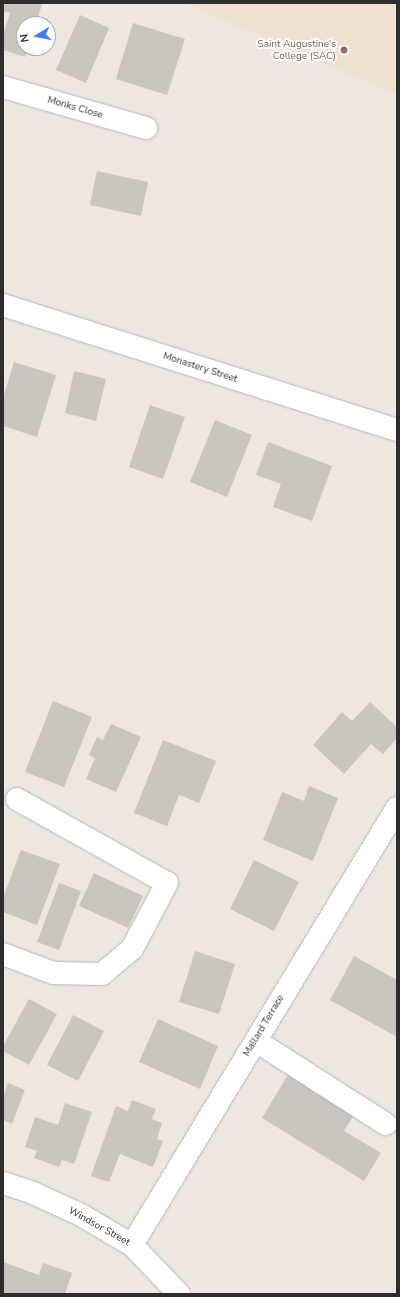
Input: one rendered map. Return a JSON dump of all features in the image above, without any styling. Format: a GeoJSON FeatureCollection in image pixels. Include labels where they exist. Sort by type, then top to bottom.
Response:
{"type":"FeatureCollection","features":[{"type":"Feature","properties":{"kind":"street","name":"Monks Close"},"geometry":{"type":"LineString","coordinates":[[3,88],[146,128]]}},
{"type":"Feature","properties":{"kind":"street","name":"Monastery Street"},"geometry":{"type":"LineString","coordinates":[[3,305],[397,430]]}},
{"type":"Feature","properties":{"kind":"street"},"geometry":{"type":"LineString","coordinates":[[3,954],[53,973],[102,974],[132,949],[167,883],[16,799]]}},
{"type":"Feature","properties":{"kind":"street","name":"Mallard Terrace"},"geometry":{"type":"LineString","coordinates":[[132,1245],[397,808]]}},
{"type":"Feature","properties":{"kind":"street"},"geometry":{"type":"LineString","coordinates":[[256,1040],[386,1124]]}},
{"type":"Feature","properties":{"kind":"street","name":"Windsor Street"},"geometry":{"type":"LineString","coordinates":[[3,1183],[33,1193],[81,1215],[132,1245],[179,1294]]}},
{"type":"Feature","properties":{"kind":"shaded area","name":"Saint Augustine's College (SAC)"},"geometry":{"type":"Polygon","coordinates":[[[181,3],[397,3],[397,95],[185,4],[181,3]]]}},
{"type":"Feature","properties":{"kind":"building"},"geometry":{"type":"Polygon","coordinates":[[[5,3],[42,4],[38,16],[16,16],[16,54],[3,50],[3,35],[10,13],[3,11],[5,3]]]}},
{"type":"Feature","properties":{"kind":"building"},"geometry":{"type":"Polygon","coordinates":[[[80,15],[109,28],[86,83],[56,70],[80,15]]]}},
{"type":"Feature","properties":{"kind":"building"},"geometry":{"type":"Polygon","coordinates":[[[133,23],[185,39],[167,95],[116,79],[133,23]]]}},
{"type":"Feature","properties":{"kind":"building"},"geometry":{"type":"Polygon","coordinates":[[[97,171],[148,182],[141,216],[90,205],[97,171]]]}},
{"type":"Feature","properties":{"kind":"building"},"geometry":{"type":"Polygon","coordinates":[[[14,362],[56,375],[37,437],[3,426],[3,398],[14,362]]]}},
{"type":"Feature","properties":{"kind":"building"},"geometry":{"type":"Polygon","coordinates":[[[74,371],[106,379],[96,421],[65,413],[74,371]]]}},
{"type":"Feature","properties":{"kind":"building"},"geometry":{"type":"Polygon","coordinates":[[[150,405],[185,417],[163,479],[129,467],[150,405]]]}},
{"type":"Feature","properties":{"kind":"building"},"geometry":{"type":"Polygon","coordinates":[[[215,420],[252,435],[227,497],[190,482],[215,420]]]}},
{"type":"Feature","properties":{"kind":"building"},"geometry":{"type":"Polygon","coordinates":[[[268,442],[332,466],[312,521],[273,507],[281,484],[256,475],[268,442]]]}},
{"type":"Feature","properties":{"kind":"building"},"geometry":{"type":"Polygon","coordinates":[[[53,701],[92,717],[64,787],[25,772],[53,701]]]}},
{"type":"Feature","properties":{"kind":"building"},"geometry":{"type":"Polygon","coordinates":[[[370,702],[397,727],[397,738],[383,754],[371,744],[344,774],[313,745],[342,712],[352,721],[370,702]]]}},
{"type":"Feature","properties":{"kind":"building"},"geometry":{"type":"Polygon","coordinates":[[[111,724],[141,737],[116,792],[86,779],[95,758],[89,755],[97,737],[103,740],[111,724]]]}},
{"type":"Feature","properties":{"kind":"building"},"geometry":{"type":"Polygon","coordinates":[[[163,740],[216,761],[199,803],[179,795],[167,826],[134,813],[163,740]]]}},
{"type":"Feature","properties":{"kind":"building"},"geometry":{"type":"Polygon","coordinates":[[[309,786],[338,798],[313,861],[263,840],[282,792],[304,801],[309,786]]]}},
{"type":"Feature","properties":{"kind":"building"},"geometry":{"type":"Polygon","coordinates":[[[21,850],[60,864],[37,925],[3,912],[3,898],[21,850]]]}},
{"type":"Feature","properties":{"kind":"building"},"geometry":{"type":"Polygon","coordinates":[[[254,860],[299,882],[274,931],[230,909],[254,860]]]}},
{"type":"Feature","properties":{"kind":"building"},"geometry":{"type":"Polygon","coordinates":[[[94,873],[143,896],[128,928],[79,906],[94,873]]]}},
{"type":"Feature","properties":{"kind":"building"},"geometry":{"type":"Polygon","coordinates":[[[59,883],[81,891],[59,950],[37,942],[59,883]]]}},
{"type":"Feature","properties":{"kind":"building"},"geometry":{"type":"Polygon","coordinates":[[[195,951],[235,964],[219,1014],[179,1002],[195,951]]]}},
{"type":"Feature","properties":{"kind":"building"},"geometry":{"type":"Polygon","coordinates":[[[354,956],[397,980],[397,1037],[330,1000],[354,956]]]}},
{"type":"Feature","properties":{"kind":"building"},"geometry":{"type":"Polygon","coordinates":[[[29,999],[57,1014],[29,1065],[3,1051],[3,1046],[29,999]]]}},
{"type":"Feature","properties":{"kind":"building"},"geometry":{"type":"Polygon","coordinates":[[[73,1015],[104,1031],[78,1081],[47,1065],[73,1015]]]}},
{"type":"Feature","properties":{"kind":"building"},"geometry":{"type":"Polygon","coordinates":[[[158,1019],[218,1046],[200,1089],[139,1062],[158,1019]]]}},
{"type":"Feature","properties":{"kind":"building"},"geometry":{"type":"Polygon","coordinates":[[[289,1073],[355,1113],[344,1131],[381,1153],[364,1181],[262,1118],[289,1073]]]}},
{"type":"Feature","properties":{"kind":"building"},"geometry":{"type":"Polygon","coordinates":[[[8,1083],[25,1090],[12,1124],[3,1120],[3,1098],[8,1083]]]}},
{"type":"Feature","properties":{"kind":"building"},"geometry":{"type":"Polygon","coordinates":[[[132,1100],[156,1109],[152,1119],[162,1123],[157,1139],[163,1141],[153,1167],[120,1154],[109,1182],[91,1176],[116,1106],[128,1111],[132,1100]]]}},
{"type":"Feature","properties":{"kind":"building"},"geometry":{"type":"Polygon","coordinates":[[[65,1103],[92,1112],[74,1164],[62,1160],[59,1167],[34,1158],[37,1151],[25,1147],[35,1117],[58,1125],[65,1103]]]}},
{"type":"Feature","properties":{"kind":"building"},"geometry":{"type":"Polygon","coordinates":[[[3,1262],[39,1275],[43,1263],[72,1273],[65,1294],[3,1294],[3,1262]]]}},
{"type":"Feature","properties":{"kind":"place","name":"Saint Augustine's College (SAC)"},"geometry":{"type":"Point","coordinates":[344,50]}}]}
